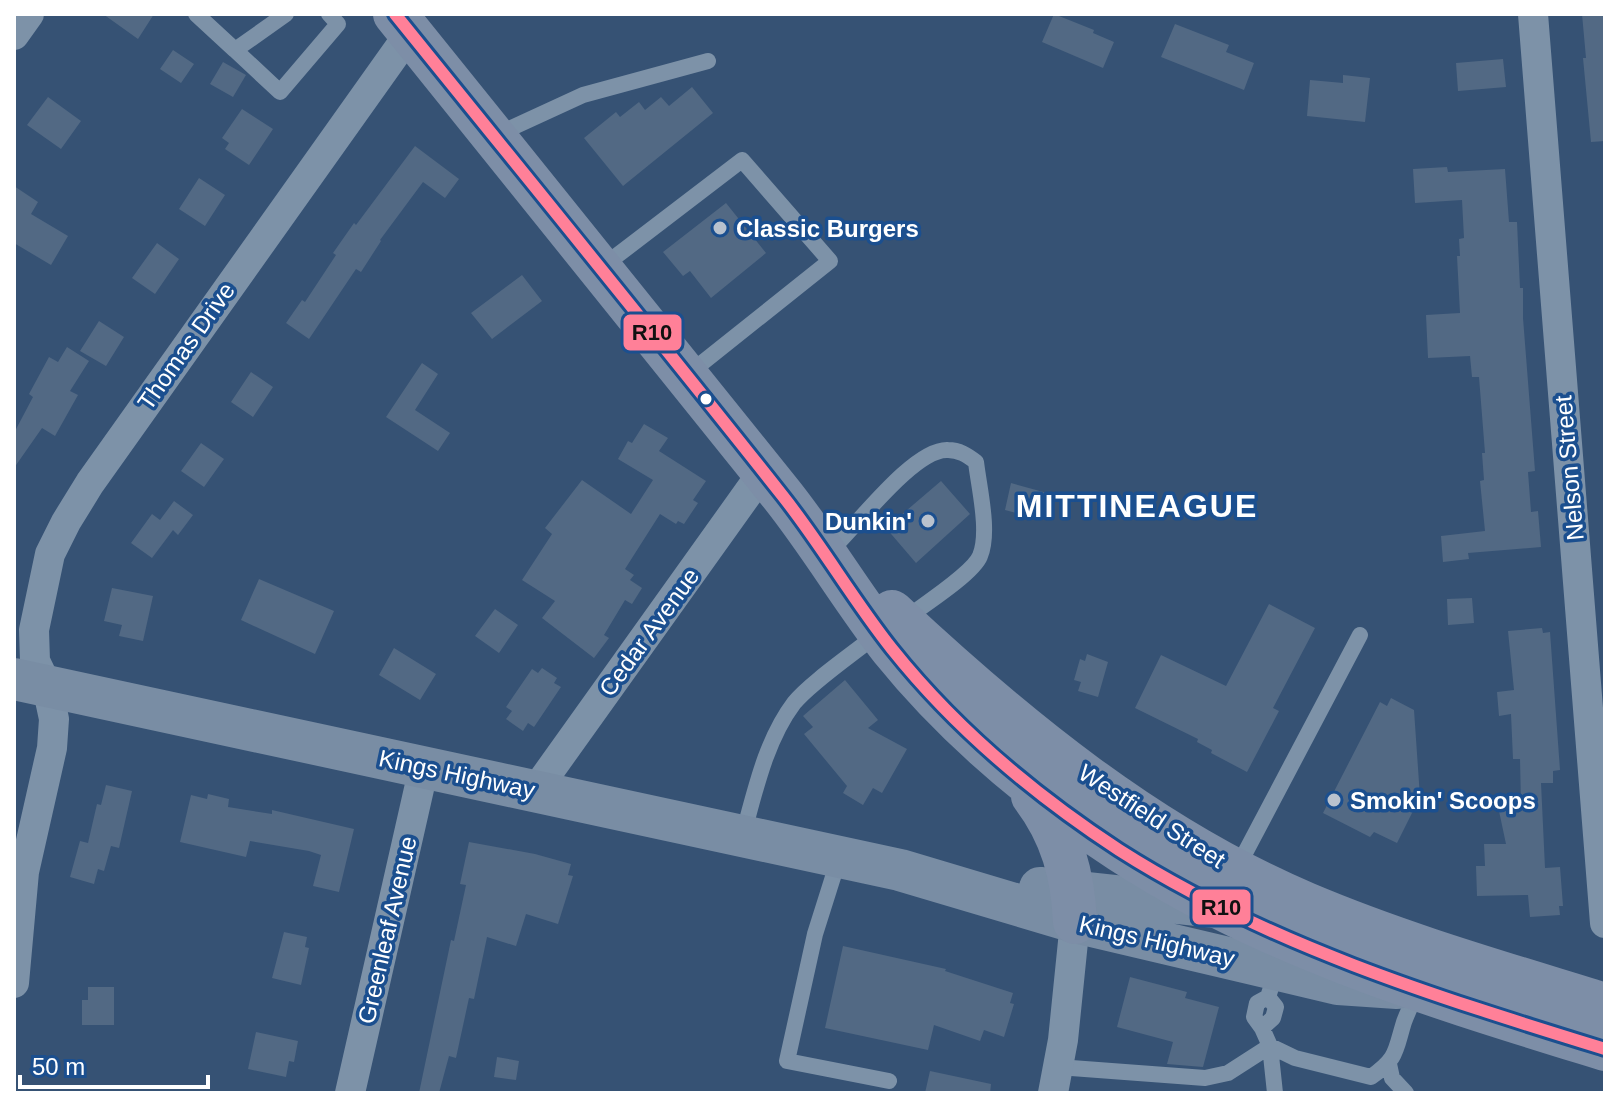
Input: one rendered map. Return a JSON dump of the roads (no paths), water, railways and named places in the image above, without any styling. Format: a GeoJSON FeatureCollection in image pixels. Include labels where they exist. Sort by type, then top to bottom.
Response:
{"type":"FeatureCollection","features":[{"type":"Feature","properties":{"kind":"main road","name":"Westfield Street"},"geometry":{"type":"LineString","coordinates":[[403,23],[821,547],[891,627],[944,706],[1013,769],[1112,844],[1227,888],[1305,904],[1356,924],[1605,1005]]}},
{"type":"Feature","properties":{"kind":"main road","name":"Westfield Street"},"geometry":{"type":"LineString","coordinates":[[891,627],[1143,815],[1227,888],[1277,969],[1419,990],[1605,1049]]}},
{"type":"Feature","properties":{"kind":"main road","name":"Kings Highway"},"geometry":{"type":"LineString","coordinates":[[31,682],[1074,906],[1277,969]]}},
{"type":"Feature","properties":{"kind":"main road"},"geometry":{"type":"LineString","coordinates":[[1013,769],[1055,832],[1065,854],[1074,906]]}},
{"type":"Feature","properties":{"kind":"main road","name":"Kings Highway"},"geometry":{"type":"LineString","coordinates":[[1074,906],[1227,888]]}},
{"type":"Feature","properties":{"kind":"street"},"geometry":{"type":"LineString","coordinates":[[14,35],[29,14]]}},
{"type":"Feature","properties":{"kind":"street","name":"Nelson Street"},"geometry":{"type":"LineString","coordinates":[[1533,14],[1605,923]]}},
{"type":"Feature","properties":{"kind":"street","name":"Thomas Drive"},"geometry":{"type":"LineString","coordinates":[[14,983],[24,872],[52,748],[54,719],[31,682],[35,661],[34,630],[50,554],[99,470],[403,23]]}},
{"type":"Feature","properties":{"kind":"street","name":"Cedar Avenue"},"geometry":{"type":"LineString","coordinates":[[535,791],[763,472]]}},
{"type":"Feature","properties":{"kind":"street","name":"Greenleaf Avenue"},"geometry":{"type":"LineString","coordinates":[[350,1093],[424,767]]}},
{"type":"Feature","properties":{"kind":"street"},"geometry":{"type":"LineString","coordinates":[[1060,1072],[1074,906]]}},
{"type":"Feature","properties":{"kind":"lane"},"geometry":{"type":"LineString","coordinates":[[196,14],[280,92],[338,24],[329,14]]}},
{"type":"Feature","properties":{"kind":"lane"},"geometry":{"type":"LineString","coordinates":[[235,50],[286,14]]}},
{"type":"Feature","properties":{"kind":"lane"},"geometry":{"type":"LineString","coordinates":[[493,137],[583,95],[708,61]]}},
{"type":"Feature","properties":{"kind":"lane"},"geometry":{"type":"LineString","coordinates":[[599,269],[742,160],[830,261],[686,376]]}},
{"type":"Feature","properties":{"kind":"lane"},"geometry":{"type":"LineString","coordinates":[[742,836],[759,779],[781,723],[796,701],[968,571],[979,558],[984,536],[976,462],[964,453],[946,449],[931,453],[906,471],[821,547]]}},
{"type":"Feature","properties":{"kind":"lane"},"geometry":{"type":"LineString","coordinates":[[1227,888],[1360,635]]}},
{"type":"Feature","properties":{"kind":"lane"},"geometry":{"type":"LineString","coordinates":[[839,857],[815,934],[787,1061],[889,1081]]}},
{"type":"Feature","properties":{"kind":"lane"},"geometry":{"type":"LineString","coordinates":[[1275,1093],[1270,1046],[1254,1017],[1257,1003],[1277,969]]}},
{"type":"Feature","properties":{"kind":"lane"},"geometry":{"type":"LineString","coordinates":[[1270,1046],[1295,1058],[1371,1077],[1389,1064],[1419,990]]}},
{"type":"Feature","properties":{"kind":"lane"},"geometry":{"type":"LineString","coordinates":[[1060,1072],[1205,1078],[1228,1073],[1270,1046]]}},
{"type":"Feature","properties":{"kind":"lane"},"geometry":{"type":"LineString","coordinates":[[1389,1064],[1392,1078],[1406,1093]]}},
{"type":"Feature","properties":{"kind":"place","name":"Classic Burgers"},"geometry":{"type":"Point","coordinates":[720,228]}},
{"type":"Feature","properties":{"kind":"place","name":"Dunkin'"},"geometry":{"type":"Point","coordinates":[928,521]}},
{"type":"Feature","properties":{"kind":"place","name":"Smokin' Scoops"},"geometry":{"type":"Point","coordinates":[1334,800]}},
{"type":"Feature","properties":{"kind":"district","name":"MITTINEAGUE"},"geometry":{"type":"Point","coordinates":[1137,506]}}]}
